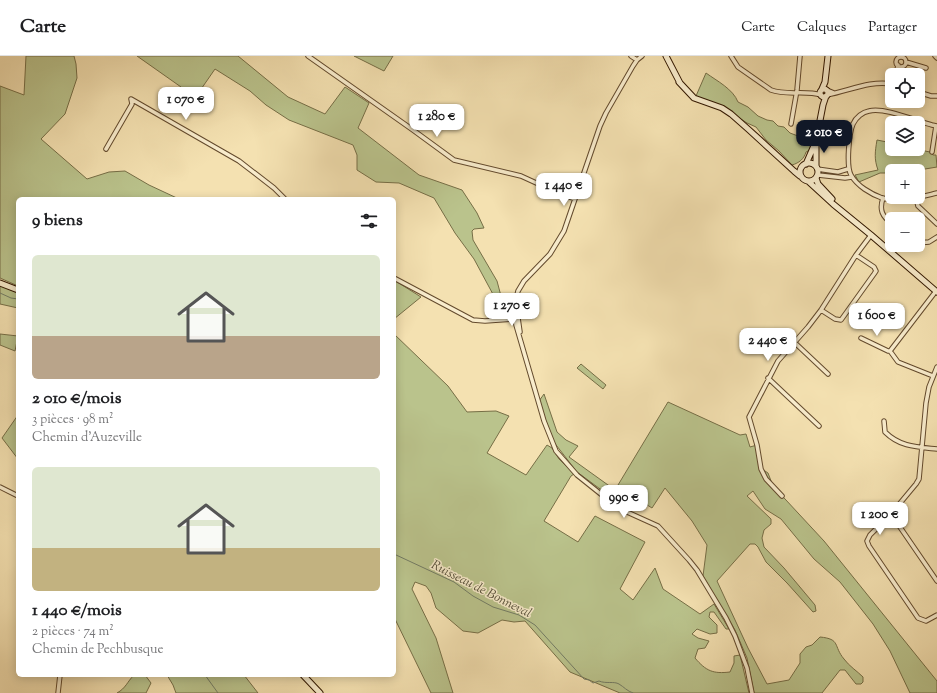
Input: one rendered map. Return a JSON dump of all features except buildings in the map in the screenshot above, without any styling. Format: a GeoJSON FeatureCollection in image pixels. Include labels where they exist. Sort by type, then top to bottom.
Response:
{"type":"FeatureCollection","features":[{"type":"Feature","properties":{"kind":"street"},"geometry":{"type":"LineString","coordinates":[[308,56],[454,160],[521,176],[556,192],[576,199]]}},
{"type":"Feature","properties":{"kind":"street"},"geometry":{"type":"LineString","coordinates":[[631,56],[637,60]]}},
{"type":"Feature","properties":{"kind":"street"},"geometry":{"type":"LineString","coordinates":[[517,318],[514,314],[520,286],[550,254],[561,236],[576,199],[602,122],[637,60],[642,56]]}},
{"type":"Feature","properties":{"kind":"street"},"geometry":{"type":"LineString","coordinates":[[730,56],[738,67],[776,92],[796,94],[835,94],[867,84],[885,82]]}},
{"type":"Feature","properties":{"kind":"street"},"geometry":{"type":"LineString","coordinates":[[791,124],[800,56]]}},
{"type":"Feature","properties":{"kind":"street"},"geometry":{"type":"LineString","coordinates":[[806,164],[816,141],[823,105],[823,93],[828,56]]}},
{"type":"Feature","properties":{"kind":"street"},"geometry":{"type":"LineString","coordinates":[[897,68],[896,60],[900,57],[904,57],[906,62],[926,68]]}},
{"type":"Feature","properties":{"kind":"street"},"geometry":{"type":"LineString","coordinates":[[668,58],[674,73],[689,98],[694,102],[718,108],[731,114],[790,168],[871,234],[936,292],[890,351]]}},
{"type":"Feature","properties":{"kind":"street"},"geometry":{"type":"LineString","coordinates":[[898,65],[904,66],[906,62]]}},
{"type":"Feature","properties":{"kind":"street"},"geometry":{"type":"LineString","coordinates":[[925,94],[937,96]]}},
{"type":"Feature","properties":{"kind":"street"},"geometry":{"type":"LineString","coordinates":[[106,149],[132,104],[131,99],[239,161],[274,188],[283,197]]}},
{"type":"Feature","properties":{"kind":"street"},"geometry":{"type":"LineString","coordinates":[[885,216],[882,213],[881,204],[883,198],[860,186],[852,177],[848,169],[848,151],[852,127],[856,119],[863,113],[872,110],[881,111],[936,126],[932,152]]}},
{"type":"Feature","properties":{"kind":"street"},"geometry":{"type":"LineString","coordinates":[[816,141],[818,184],[844,212]]}},
{"type":"Feature","properties":{"kind":"street"},"geometry":{"type":"LineString","coordinates":[[790,168],[801,167],[810,163],[817,167],[838,172],[848,169]]}},
{"type":"Feature","properties":{"kind":"street"},"geometry":{"type":"LineString","coordinates":[[800,176],[801,167]]}},
{"type":"Feature","properties":{"kind":"street"},"geometry":{"type":"LineString","coordinates":[[809,182],[817,176],[852,177]]}},
{"type":"Feature","properties":{"kind":"street"},"geometry":{"type":"LineString","coordinates":[[925,196],[937,193]]}},
{"type":"Feature","properties":{"kind":"street"},"geometry":{"type":"LineString","coordinates":[[918,204],[937,224]]}},
{"type":"Feature","properties":{"kind":"street"},"geometry":{"type":"LineString","coordinates":[[782,496],[766,479],[761,469],[757,445],[749,421],[750,412],[778,361],[821,310],[856,254],[871,234]]}},
{"type":"Feature","properties":{"kind":"street"},"geometry":{"type":"LineString","coordinates":[[925,243],[937,237]]}},
{"type":"Feature","properties":{"kind":"street"},"geometry":{"type":"LineString","coordinates":[[821,310],[835,320],[841,320],[876,271],[856,254]]}},
{"type":"Feature","properties":{"kind":"street"},"geometry":{"type":"LineString","coordinates":[[396,279],[473,320],[485,321],[517,318]]}},
{"type":"Feature","properties":{"kind":"street"},"geometry":{"type":"LineString","coordinates":[[0,283],[16,289]]}},
{"type":"Feature","properties":{"kind":"street"},"geometry":{"type":"LineString","coordinates":[[516,301],[520,337],[544,421],[556,451],[577,475],[607,499],[619,507],[658,526],[693,565],[726,618],[735,636],[747,668],[752,693]]}},
{"type":"Feature","properties":{"kind":"street"},"geometry":{"type":"LineString","coordinates":[[501,319],[514,314]]}},
{"type":"Feature","properties":{"kind":"street"},"geometry":{"type":"LineString","coordinates":[[861,338],[887,351],[890,351],[898,362],[933,376]]}},
{"type":"Feature","properties":{"kind":"street"},"geometry":{"type":"LineString","coordinates":[[794,342],[828,374]]}},
{"type":"Feature","properties":{"kind":"street"},"geometry":{"type":"LineString","coordinates":[[937,367],[926,403],[919,479],[891,514],[869,536],[867,541],[868,545],[918,618],[923,621],[928,621],[937,615]]}},
{"type":"Feature","properties":{"kind":"street"},"geometry":{"type":"LineString","coordinates":[[768,378],[819,426]]}},
{"type":"Feature","properties":{"kind":"street"},"geometry":{"type":"LineString","coordinates":[[884,421],[885,432],[893,439],[908,446],[937,449]]}},
{"type":"Feature","properties":{"kind":"street"},"geometry":{"type":"LineString","coordinates":[[0,487],[16,495]]}},
{"type":"Feature","properties":{"kind":"street"},"geometry":{"type":"LineString","coordinates":[[891,514],[937,581]]}},
{"type":"Feature","properties":{"kind":"street"},"geometry":{"type":"LineString","coordinates":[[58,693],[60,677]]}},
{"type":"Feature","properties":{"kind":"street"},"geometry":{"type":"LineString","coordinates":[[306,677],[320,693]]}},
{"type":"Feature","properties":{"kind":"green space"},"geometry":{"type":"Polygon","coordinates":[[[26,56],[74,56],[77,78],[65,114],[41,139],[87,179],[109,172],[125,171],[149,185],[175,197],[16,197],[16,285],[0,278],[0,86],[24,95],[26,56]]]}},
{"type":"Feature","properties":{"kind":"green space"},"geometry":{"type":"Polygon","coordinates":[[[137,56],[238,56],[288,97],[325,114],[345,87],[369,103],[358,128],[419,175],[462,190],[477,213],[484,228],[474,229],[472,231],[473,240],[497,281],[505,311],[502,311],[474,259],[455,233],[434,198],[399,183],[376,182],[357,170],[357,155],[353,145],[289,120],[266,105],[250,91],[215,69],[197,95],[187,94],[181,87],[137,56]]]}},
{"type":"Feature","properties":{"kind":"green space"},"geometry":{"type":"Polygon","coordinates":[[[354,56],[393,56],[384,71],[354,56]]]}},
{"type":"Feature","properties":{"kind":"green space"},"geometry":{"type":"Polygon","coordinates":[[[706,73],[729,89],[736,97],[738,102],[748,107],[758,116],[773,121],[778,126],[784,127],[804,142],[812,141],[813,144],[810,150],[806,152],[801,160],[792,165],[766,140],[756,127],[747,123],[721,106],[697,98],[696,96],[706,73]]]}},
{"type":"Feature","properties":{"kind":"green space"},"geometry":{"type":"Polygon","coordinates":[[[877,140],[885,142],[885,156],[925,156],[925,151],[930,152],[933,155],[936,155],[937,167],[925,169],[925,164],[885,164],[885,173],[880,173],[859,182],[855,175],[878,170],[875,155],[877,140]]]}},
{"type":"Feature","properties":{"kind":"green space"},"geometry":{"type":"Polygon","coordinates":[[[396,281],[421,297],[396,317],[396,281]]]}},
{"type":"Feature","properties":{"kind":"green space"},"geometry":{"type":"Polygon","coordinates":[[[0,285],[16,291],[16,308],[0,304],[0,285]]]}},
{"type":"Feature","properties":{"kind":"green space"},"geometry":{"type":"Polygon","coordinates":[[[0,334],[16,336],[15,351],[0,345],[0,334]]]}},
{"type":"Feature","properties":{"kind":"green space"},"geometry":{"type":"Polygon","coordinates":[[[396,336],[448,386],[467,412],[496,411],[509,416],[487,453],[526,475],[547,445],[552,448],[559,459],[574,474],[571,476],[544,521],[578,542],[595,516],[645,542],[620,589],[633,600],[655,568],[663,589],[700,614],[714,604],[729,629],[726,629],[714,612],[710,612],[709,617],[717,625],[717,633],[710,634],[697,629],[692,634],[698,638],[709,641],[705,648],[698,649],[695,658],[706,669],[724,673],[730,672],[734,663],[734,656],[740,655],[749,693],[620,693],[570,672],[525,621],[514,622],[502,620],[478,633],[463,631],[436,608],[431,593],[426,586],[415,582],[412,589],[436,638],[453,693],[431,693],[396,621],[396,336]]]}},
{"type":"Feature","properties":{"kind":"green space"},"geometry":{"type":"Polygon","coordinates":[[[581,364],[606,385],[603,389],[577,368],[581,364]]]}},
{"type":"Feature","properties":{"kind":"green space"},"geometry":{"type":"Polygon","coordinates":[[[544,394],[557,432],[566,440],[578,446],[569,457],[615,490],[668,402],[740,435],[746,434],[750,447],[757,445],[762,469],[768,473],[773,486],[824,541],[937,681],[937,693],[910,693],[890,651],[873,624],[840,582],[814,559],[781,519],[765,509],[753,491],[747,496],[771,519],[771,524],[764,530],[762,538],[764,547],[815,605],[816,611],[813,612],[766,562],[755,544],[750,544],[717,581],[748,648],[767,684],[789,680],[800,663],[800,654],[806,647],[812,645],[820,637],[834,641],[846,662],[863,677],[863,682],[861,684],[856,684],[845,670],[840,670],[822,693],[754,693],[747,658],[735,630],[703,576],[707,545],[692,521],[665,488],[652,508],[636,498],[625,501],[611,497],[577,472],[553,441],[539,401],[544,394]]]}},
{"type":"Feature","properties":{"kind":"green space"},"geometry":{"type":"Polygon","coordinates":[[[16,418],[16,456],[2,438],[16,418]]]}},
{"type":"Feature","properties":{"kind":"green space"},"geometry":{"type":"Polygon","coordinates":[[[132,677],[146,677],[151,683],[146,693],[117,693],[132,677]]]}},
{"type":"Feature","properties":{"kind":"green space"},"geometry":{"type":"Polygon","coordinates":[[[168,677],[246,677],[258,693],[176,693],[168,677]]]}},
{"type":"Feature","properties":{"kind":"waterway"},"geometry":{"type":"LineString","coordinates":[[0,293],[16,299]]}},
{"type":"Feature","properties":{"kind":"waterway","name":"Ruisseau de Bonneval"},"geometry":{"type":"LineString","coordinates":[[396,555],[454,582],[473,596],[493,607],[519,615],[535,625],[584,679],[593,683],[599,681],[617,683],[633,693]]}},
{"type":"Feature","properties":{"kind":"waterway"},"geometry":{"type":"LineString","coordinates":[[206,677],[218,693]]}}]}
